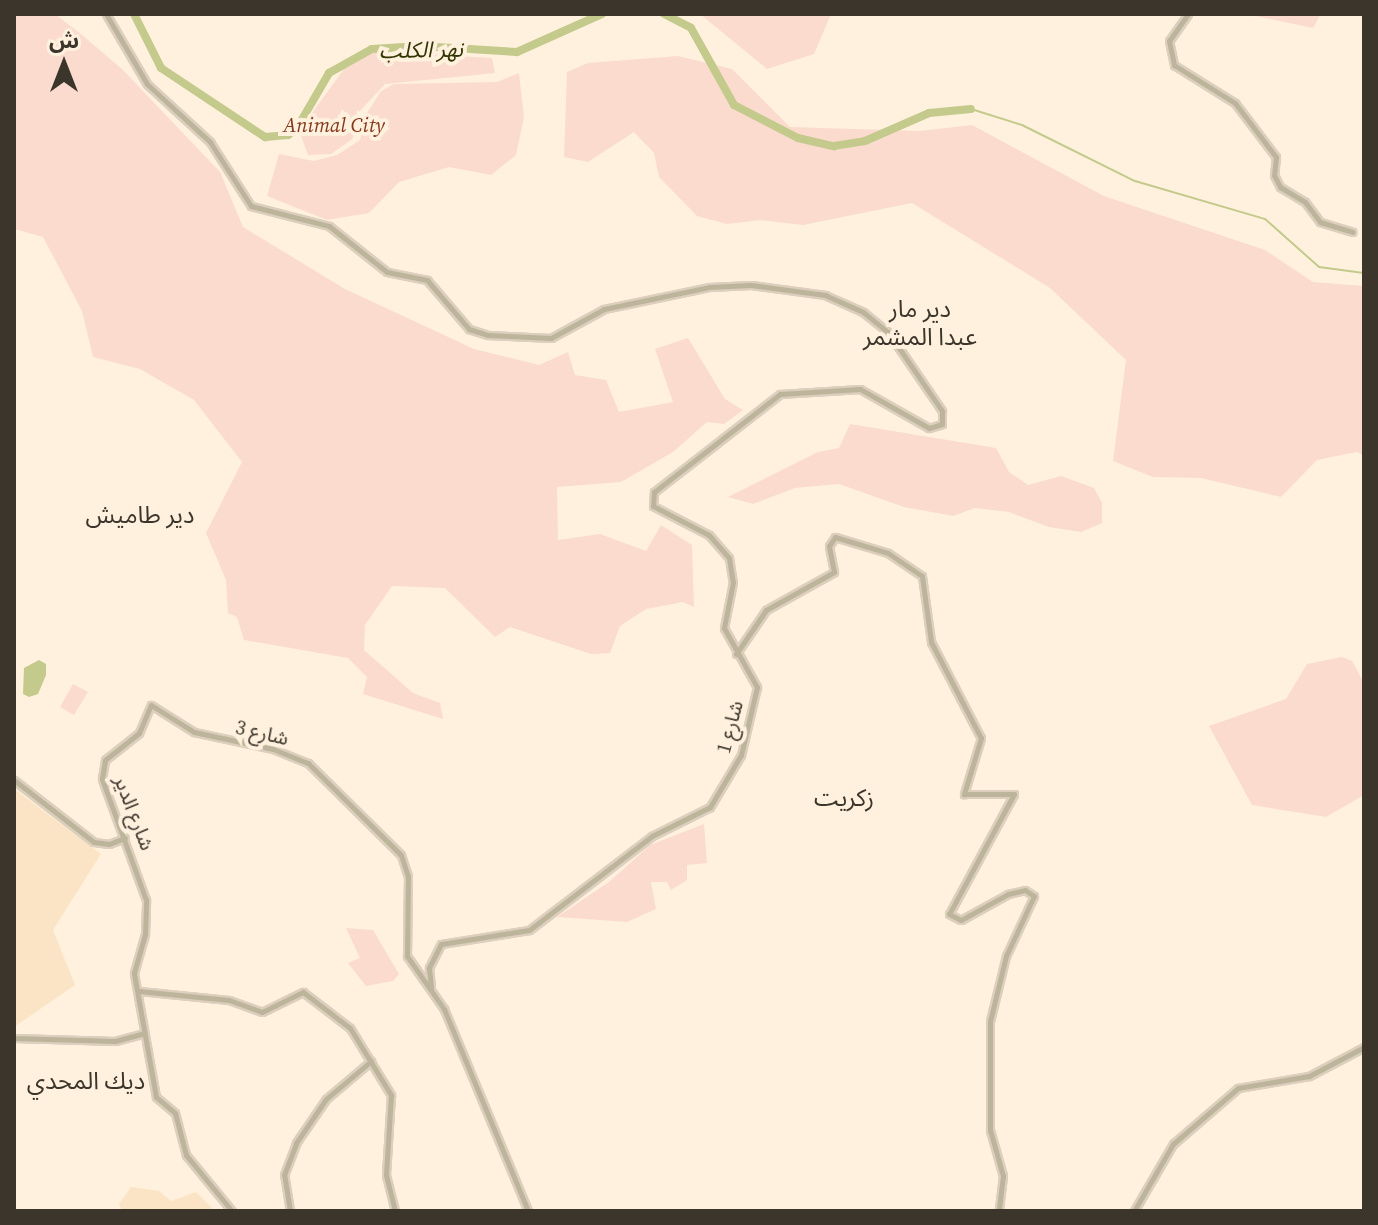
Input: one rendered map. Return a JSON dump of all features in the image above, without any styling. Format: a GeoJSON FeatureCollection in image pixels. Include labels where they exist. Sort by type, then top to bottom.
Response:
{"type":"FeatureCollection","features":[{"type":"Feature","properties":{"kind":"street","name":"شارع 1"},"geometry":{"type":"LineString","coordinates":[[106,14],[147,84],[210,142],[251,206],[306,219],[339,231],[387,272],[436,286],[457,316],[479,333],[551,338],[629,302],[689,289],[751,285],[838,299],[888,332],[942,411],[941,425],[913,424],[860,389],[780,394],[652,494],[653,506],[709,535],[729,558],[733,582],[724,625],[736,654],[757,687],[741,755],[710,807],[661,831],[529,930],[441,944],[429,968],[431,988]]}},
{"type":"Feature","properties":{"kind":"street"},"geometry":{"type":"LineString","coordinates":[[1188,14],[1169,41],[1174,65],[1235,103],[1276,157],[1274,175],[1280,187],[1305,202],[1320,222],[1352,232]]}},
{"type":"Feature","properties":{"kind":"street"},"geometry":{"type":"LineString","coordinates":[[736,654],[766,610],[834,572],[829,546],[835,537],[888,553],[922,576],[931,642],[981,738],[964,794],[1014,794],[949,914],[961,920],[1008,894],[1029,891],[1034,896],[1009,946],[991,1015],[990,1130],[1003,1168],[999,1211]]}},
{"type":"Feature","properties":{"kind":"street","name":"شارع 3"},"geometry":{"type":"LineString","coordinates":[[151,705],[194,732],[298,758],[357,807],[407,863],[404,948],[431,988],[528,1211]]}},
{"type":"Feature","properties":{"kind":"street","name":"شارع الدير"},"geometry":{"type":"LineString","coordinates":[[151,705],[139,733],[114,749],[102,765],[102,779],[146,900],[140,951],[134,967],[156,1097],[175,1113],[186,1155],[232,1211]]}},
{"type":"Feature","properties":{"kind":"street"},"geometry":{"type":"LineString","coordinates":[[14,780],[94,842],[109,844],[125,838]]}},
{"type":"Feature","properties":{"kind":"street"},"geometry":{"type":"LineString","coordinates":[[139,991],[229,1000],[262,1012],[303,992],[356,1033],[393,1104],[386,1175],[395,1211]]}},
{"type":"Feature","properties":{"kind":"street"},"geometry":{"type":"LineString","coordinates":[[14,1038],[115,1041],[144,1033]]}},
{"type":"Feature","properties":{"kind":"street"},"geometry":{"type":"LineString","coordinates":[[1134,1211],[1173,1144],[1238,1088],[1309,1076],[1364,1047]]}},
{"type":"Feature","properties":{"kind":"street"},"geometry":{"type":"LineString","coordinates":[[290,1211],[284,1175],[296,1143],[329,1096],[364,1071],[371,1060]]}},
{"type":"Feature","properties":{"kind":"street"},"geometry":{"type":"LineString","coordinates":[[364,1071],[378,1075]]}},
{"type":"Feature","properties":{"kind":"shaded area"},"geometry":{"type":"Polygon","coordinates":[[[39,660],[46,664],[46,675],[38,694],[29,697],[23,694],[24,668],[39,660]]]}},
{"type":"Feature","properties":{"kind":"shaded area"},"geometry":{"type":"Polygon","coordinates":[[[14,789],[101,854],[53,930],[75,985],[14,1027],[14,789]]]}},
{"type":"Feature","properties":{"kind":"shaded area"},"geometry":{"type":"Polygon","coordinates":[[[131,1187],[159,1191],[171,1201],[196,1192],[215,1211],[122,1211],[119,1204],[131,1187]]]}},
{"type":"Feature","properties":{"kind":"green space"},"geometry":{"type":"Polygon","coordinates":[[[14,14],[55,14],[82,35],[122,69],[220,172],[243,227],[345,289],[474,349],[539,365],[568,352],[575,375],[606,380],[619,412],[673,402],[655,349],[688,338],[725,399],[743,410],[724,424],[707,422],[673,452],[621,482],[557,487],[558,540],[600,534],[646,551],[661,525],[692,545],[694,607],[683,602],[646,609],[620,626],[610,653],[591,654],[510,627],[495,637],[445,588],[392,586],[365,625],[364,650],[413,693],[440,703],[443,719],[363,694],[367,677],[348,658],[244,640],[237,617],[228,613],[226,580],[206,533],[242,462],[194,400],[140,369],[93,357],[82,311],[43,237],[14,229],[14,14]]]}},
{"type":"Feature","properties":{"kind":"green space"},"geometry":{"type":"Polygon","coordinates":[[[700,14],[831,14],[814,54],[767,69],[700,14]]]}},
{"type":"Feature","properties":{"kind":"green space"},"geometry":{"type":"Polygon","coordinates":[[[1246,14],[1321,14],[1313,28],[1246,14]]]}},
{"type":"Feature","properties":{"kind":"green space","name":"Animal City"},"geometry":{"type":"Polygon","coordinates":[[[373,51],[492,58],[495,73],[385,84],[358,113],[354,138],[331,154],[308,155],[300,133],[315,109],[344,69],[373,51]]]}},
{"type":"Feature","properties":{"kind":"green space"},"geometry":{"type":"Polygon","coordinates":[[[678,56],[732,69],[790,127],[920,131],[972,125],[1104,196],[1265,250],[1313,282],[1364,286],[1364,456],[1357,452],[1317,460],[1281,497],[1201,478],[1153,477],[1113,461],[1126,360],[1050,288],[912,203],[803,225],[760,220],[727,224],[697,216],[659,177],[654,153],[634,132],[588,162],[564,157],[567,72],[588,63],[678,56]]]}},
{"type":"Feature","properties":{"kind":"green space"},"geometry":{"type":"Polygon","coordinates":[[[519,73],[524,117],[516,155],[491,175],[449,167],[399,182],[369,213],[327,220],[267,196],[279,154],[314,161],[337,155],[360,140],[367,113],[381,91],[394,84],[497,82],[519,73]]]}},
{"type":"Feature","properties":{"kind":"green space"},"geometry":{"type":"Polygon","coordinates":[[[850,424],[996,448],[1009,472],[1028,485],[1061,476],[1094,488],[1102,503],[1102,523],[1081,532],[1049,527],[1009,512],[975,508],[953,516],[904,507],[839,484],[795,488],[753,504],[728,497],[818,452],[839,448],[850,424]]]}},
{"type":"Feature","properties":{"kind":"green space"},"geometry":{"type":"Polygon","coordinates":[[[1342,657],[1352,661],[1364,683],[1364,795],[1326,817],[1252,805],[1209,726],[1286,699],[1307,664],[1342,657]]]}},
{"type":"Feature","properties":{"kind":"green space"},"geometry":{"type":"Polygon","coordinates":[[[73,684],[88,692],[74,715],[60,707],[73,684]]]}},
{"type":"Feature","properties":{"kind":"green space"},"geometry":{"type":"Polygon","coordinates":[[[704,824],[707,863],[687,865],[687,880],[671,890],[667,882],[651,882],[656,909],[627,922],[557,917],[609,882],[650,845],[704,824]]]}},
{"type":"Feature","properties":{"kind":"green space"},"geometry":{"type":"Polygon","coordinates":[[[346,928],[373,930],[399,974],[393,981],[366,986],[348,963],[360,958],[346,928]]]}},
{"type":"Feature","properties":{"kind":"waterway","name":"نهر الكلب"},"geometry":{"type":"LineString","coordinates":[[134,14],[161,68],[265,137],[288,135],[297,128],[329,73],[372,49],[421,46],[517,52],[602,14]]}},
{"type":"Feature","properties":{"kind":"waterway","name":"نهر الكلب"},"geometry":{"type":"LineString","coordinates":[[664,14],[691,28],[734,105],[798,138],[834,146],[865,141],[929,113],[971,109]]}},
{"type":"Feature","properties":{"kind":"waterway"},"geometry":{"type":"LineString","coordinates":[[971,109],[1022,125],[1135,181],[1265,219],[1319,267],[1364,273]]}},
{"type":"Feature","properties":{"kind":"district","name":"دير مار عبدا المشمر"},"geometry":{"type":"Point","coordinates":[920,323]}},
{"type":"Feature","properties":{"kind":"district","name":"دير طاميش"},"geometry":{"type":"Point","coordinates":[140,515]}},
{"type":"Feature","properties":{"kind":"district","name":"زكريت"},"geometry":{"type":"Point","coordinates":[844,798]}},
{"type":"Feature","properties":{"kind":"district","name":"ديك المحدي"},"geometry":{"type":"Point","coordinates":[86,1081]}}]}
